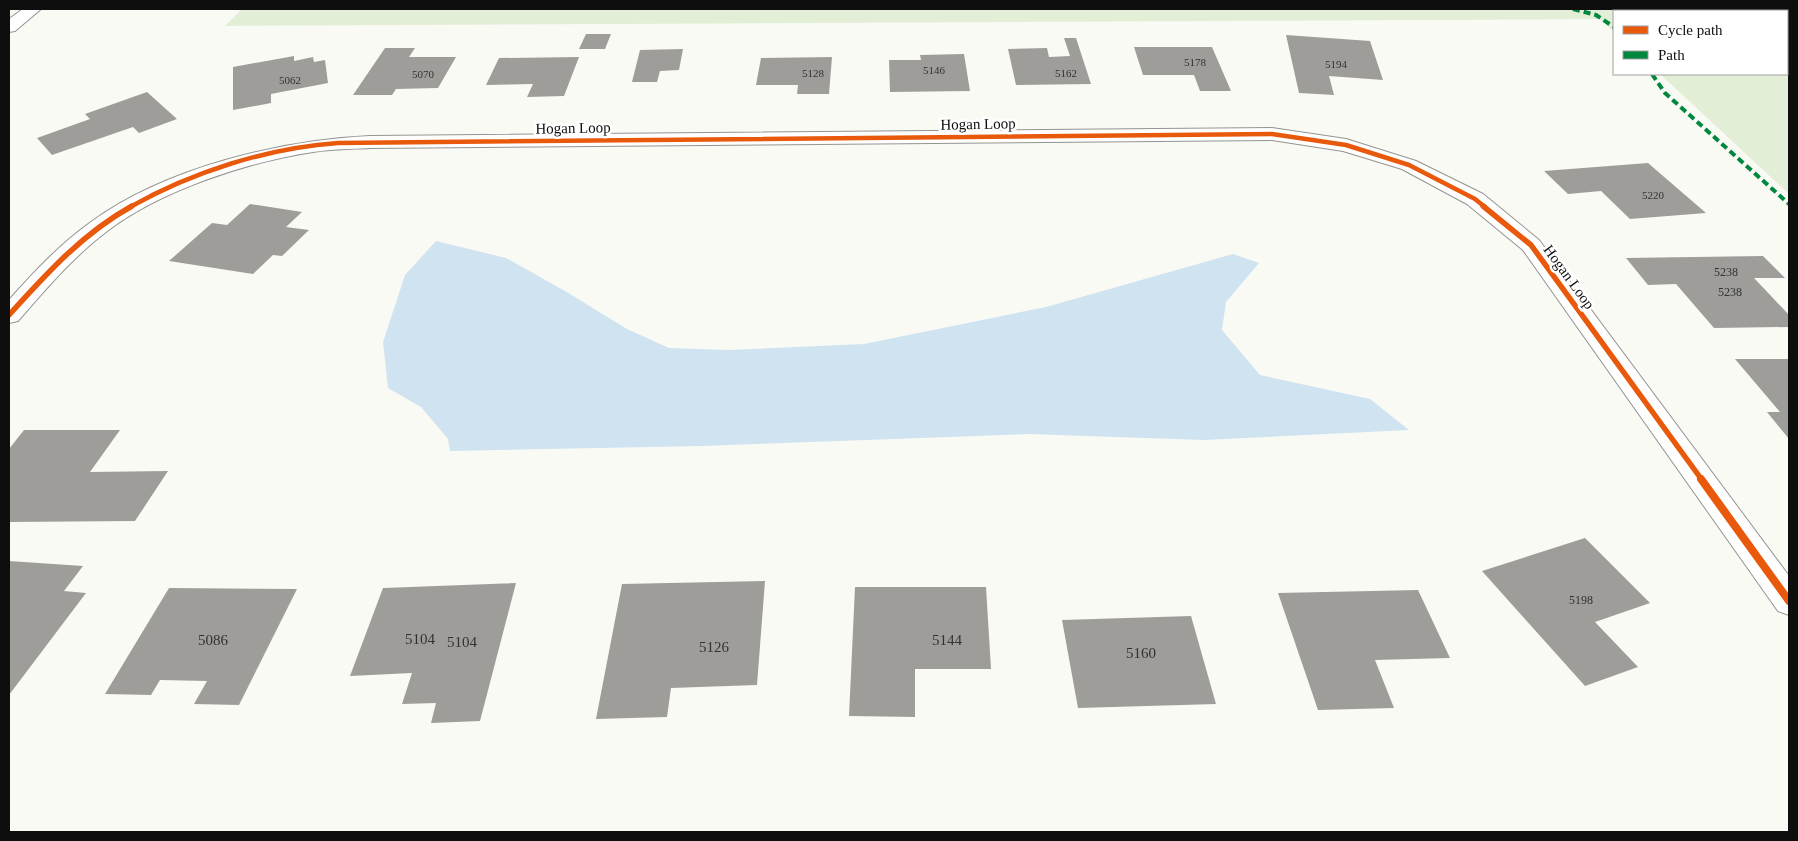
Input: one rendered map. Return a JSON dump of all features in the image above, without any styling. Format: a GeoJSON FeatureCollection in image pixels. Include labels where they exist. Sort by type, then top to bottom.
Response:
{"type":"FeatureCollection","features":[{"type":"Feature","properties":{"kind":"street"},"geometry":{"type":"LineString","coordinates":[[9,27],[33,9]]}},
{"type":"Feature","properties":{"kind":"street","name":"Hogan Loop"},"geometry":{"type":"LineString","coordinates":[[9,315],[62,258],[113,217],[170,188],[234,164],[306,146],[370,142],[1262,134],[1346,145],[1409,165],[1475,199],[1531,245],[1789,601]]}},
{"type":"Feature","properties":{"kind":"green space"},"geometry":{"type":"Polygon","coordinates":[[[242,9],[1789,9],[1789,194],[1661,75],[1788,75],[1788,10],[1613,10],[1613,31],[1600,19],[225,26],[242,9]]]}},
{"type":"Feature","properties":{"kind":"water"},"geometry":{"type":"Polygon","coordinates":[[[436,241],[506,258],[627,329],[669,348],[729,350],[864,344],[1046,307],[1233,254],[1259,263],[1226,302],[1222,330],[1260,375],[1370,399],[1409,430],[1204,440],[1029,434],[702,446],[450,451],[448,439],[421,407],[388,388],[383,342],[405,275],[436,241]]]}},
{"type":"Feature","properties":{"kind":"building"},"geometry":{"type":"Polygon","coordinates":[[[586,34],[611,34],[605,49],[579,49],[586,34]]]}},
{"type":"Feature","properties":{"kind":"building"},"geometry":{"type":"Polygon","coordinates":[[[1286,35],[1370,41],[1383,80],[1329,76],[1334,95],[1299,93],[1286,35]]]}},
{"type":"Feature","properties":{"kind":"building"},"geometry":{"type":"Polygon","coordinates":[[[1064,38],[1076,38],[1091,84],[1016,85],[1008,49],[1047,48],[1049,57],[1070,56],[1064,38]]]}},
{"type":"Feature","properties":{"kind":"building"},"geometry":{"type":"Polygon","coordinates":[[[1134,47],[1212,47],[1231,91],[1200,91],[1194,75],[1143,75],[1134,47]]]}},
{"type":"Feature","properties":{"kind":"building"},"geometry":{"type":"Polygon","coordinates":[[[385,48],[415,48],[409,57],[456,57],[438,88],[396,89],[392,95],[353,95],[385,48]]]}},
{"type":"Feature","properties":{"kind":"building"},"geometry":{"type":"Polygon","coordinates":[[[683,49],[679,70],[660,71],[657,82],[632,82],[640,50],[683,49]]]}},
{"type":"Feature","properties":{"kind":"building"},"geometry":{"type":"Polygon","coordinates":[[[964,54],[970,91],[890,92],[889,60],[921,60],[920,55],[964,54]]]}},
{"type":"Feature","properties":{"kind":"building"},"geometry":{"type":"Polygon","coordinates":[[[294,56],[294,61],[313,57],[314,62],[325,60],[328,83],[271,94],[271,103],[233,110],[233,67],[294,56]]]}},
{"type":"Feature","properties":{"kind":"building"},"geometry":{"type":"Polygon","coordinates":[[[579,57],[564,96],[527,97],[533,84],[486,85],[499,58],[579,57]]]}},
{"type":"Feature","properties":{"kind":"building"},"geometry":{"type":"Polygon","coordinates":[[[832,57],[829,94],[797,94],[798,85],[756,85],[761,58],[832,57]]]}},
{"type":"Feature","properties":{"kind":"building"},"geometry":{"type":"Polygon","coordinates":[[[147,92],[177,119],[139,133],[133,127],[52,155],[37,138],[90,119],[85,114],[147,92]]]}},
{"type":"Feature","properties":{"kind":"building"},"geometry":{"type":"Polygon","coordinates":[[[1648,163],[1706,213],[1630,219],[1601,191],[1568,194],[1544,171],[1648,163]]]}},
{"type":"Feature","properties":{"kind":"building"},"geometry":{"type":"Polygon","coordinates":[[[250,204],[302,212],[286,227],[309,230],[282,256],[273,255],[253,274],[169,261],[212,223],[227,225],[250,204]]]}},
{"type":"Feature","properties":{"kind":"building"},"geometry":{"type":"Polygon","coordinates":[[[1763,256],[1785,278],[1754,278],[1789,315],[1789,327],[1714,328],[1676,284],[1648,285],[1626,258],[1763,256]]]}},
{"type":"Feature","properties":{"kind":"building"},"geometry":{"type":"Polygon","coordinates":[[[1735,359],[1789,359],[1789,439],[1767,412],[1780,412],[1735,359]]]}},
{"type":"Feature","properties":{"kind":"building"},"geometry":{"type":"Polygon","coordinates":[[[24,430],[120,430],[90,472],[168,471],[135,521],[9,522],[9,449],[24,430]]]}},
{"type":"Feature","properties":{"kind":"building"},"geometry":{"type":"Polygon","coordinates":[[[1585,538],[1650,603],[1595,622],[1638,667],[1585,686],[1482,571],[1585,538]]]}},
{"type":"Feature","properties":{"kind":"building"},"geometry":{"type":"Polygon","coordinates":[[[9,561],[83,566],[64,591],[86,593],[9,695],[9,561]]]}},
{"type":"Feature","properties":{"kind":"building"},"geometry":{"type":"Polygon","coordinates":[[[765,581],[757,685],[671,688],[667,717],[596,719],[622,584],[765,581]]]}},
{"type":"Feature","properties":{"kind":"building"},"geometry":{"type":"Polygon","coordinates":[[[516,583],[480,721],[431,723],[436,703],[402,704],[412,673],[350,676],[383,588],[516,583]]]}},
{"type":"Feature","properties":{"kind":"building"},"geometry":{"type":"Polygon","coordinates":[[[855,587],[986,587],[991,669],[915,669],[915,717],[849,716],[855,587]]]}},
{"type":"Feature","properties":{"kind":"building"},"geometry":{"type":"Polygon","coordinates":[[[169,588],[297,589],[239,705],[194,704],[207,681],[160,680],[151,695],[105,694],[169,588]]]}},
{"type":"Feature","properties":{"kind":"building"},"geometry":{"type":"Polygon","coordinates":[[[1418,590],[1450,658],[1375,660],[1394,708],[1318,710],[1278,593],[1418,590]]]}},
{"type":"Feature","properties":{"kind":"building"},"geometry":{"type":"Polygon","coordinates":[[[1191,616],[1216,704],[1078,708],[1062,620],[1191,616]]]}},
{"type":"Feature","properties":{"kind":"marked path"},"geometry":{"type":"LineString","coordinates":[[1573,9],[1596,15],[1613,26]]}},
{"type":"Feature","properties":{"kind":"marked path"},"geometry":{"type":"LineString","coordinates":[[1653,75],[1665,93],[1789,204]]}},
{"type":"Feature","properties":{"kind":"cycle path"},"geometry":{"type":"LineString","coordinates":[[9,315],[71,249],[99,226],[135,204],[207,173],[257,157],[314,146],[370,142],[1272,134],[1346,145],[1409,165],[1475,199],[1531,245],[1789,601]]}}]}
